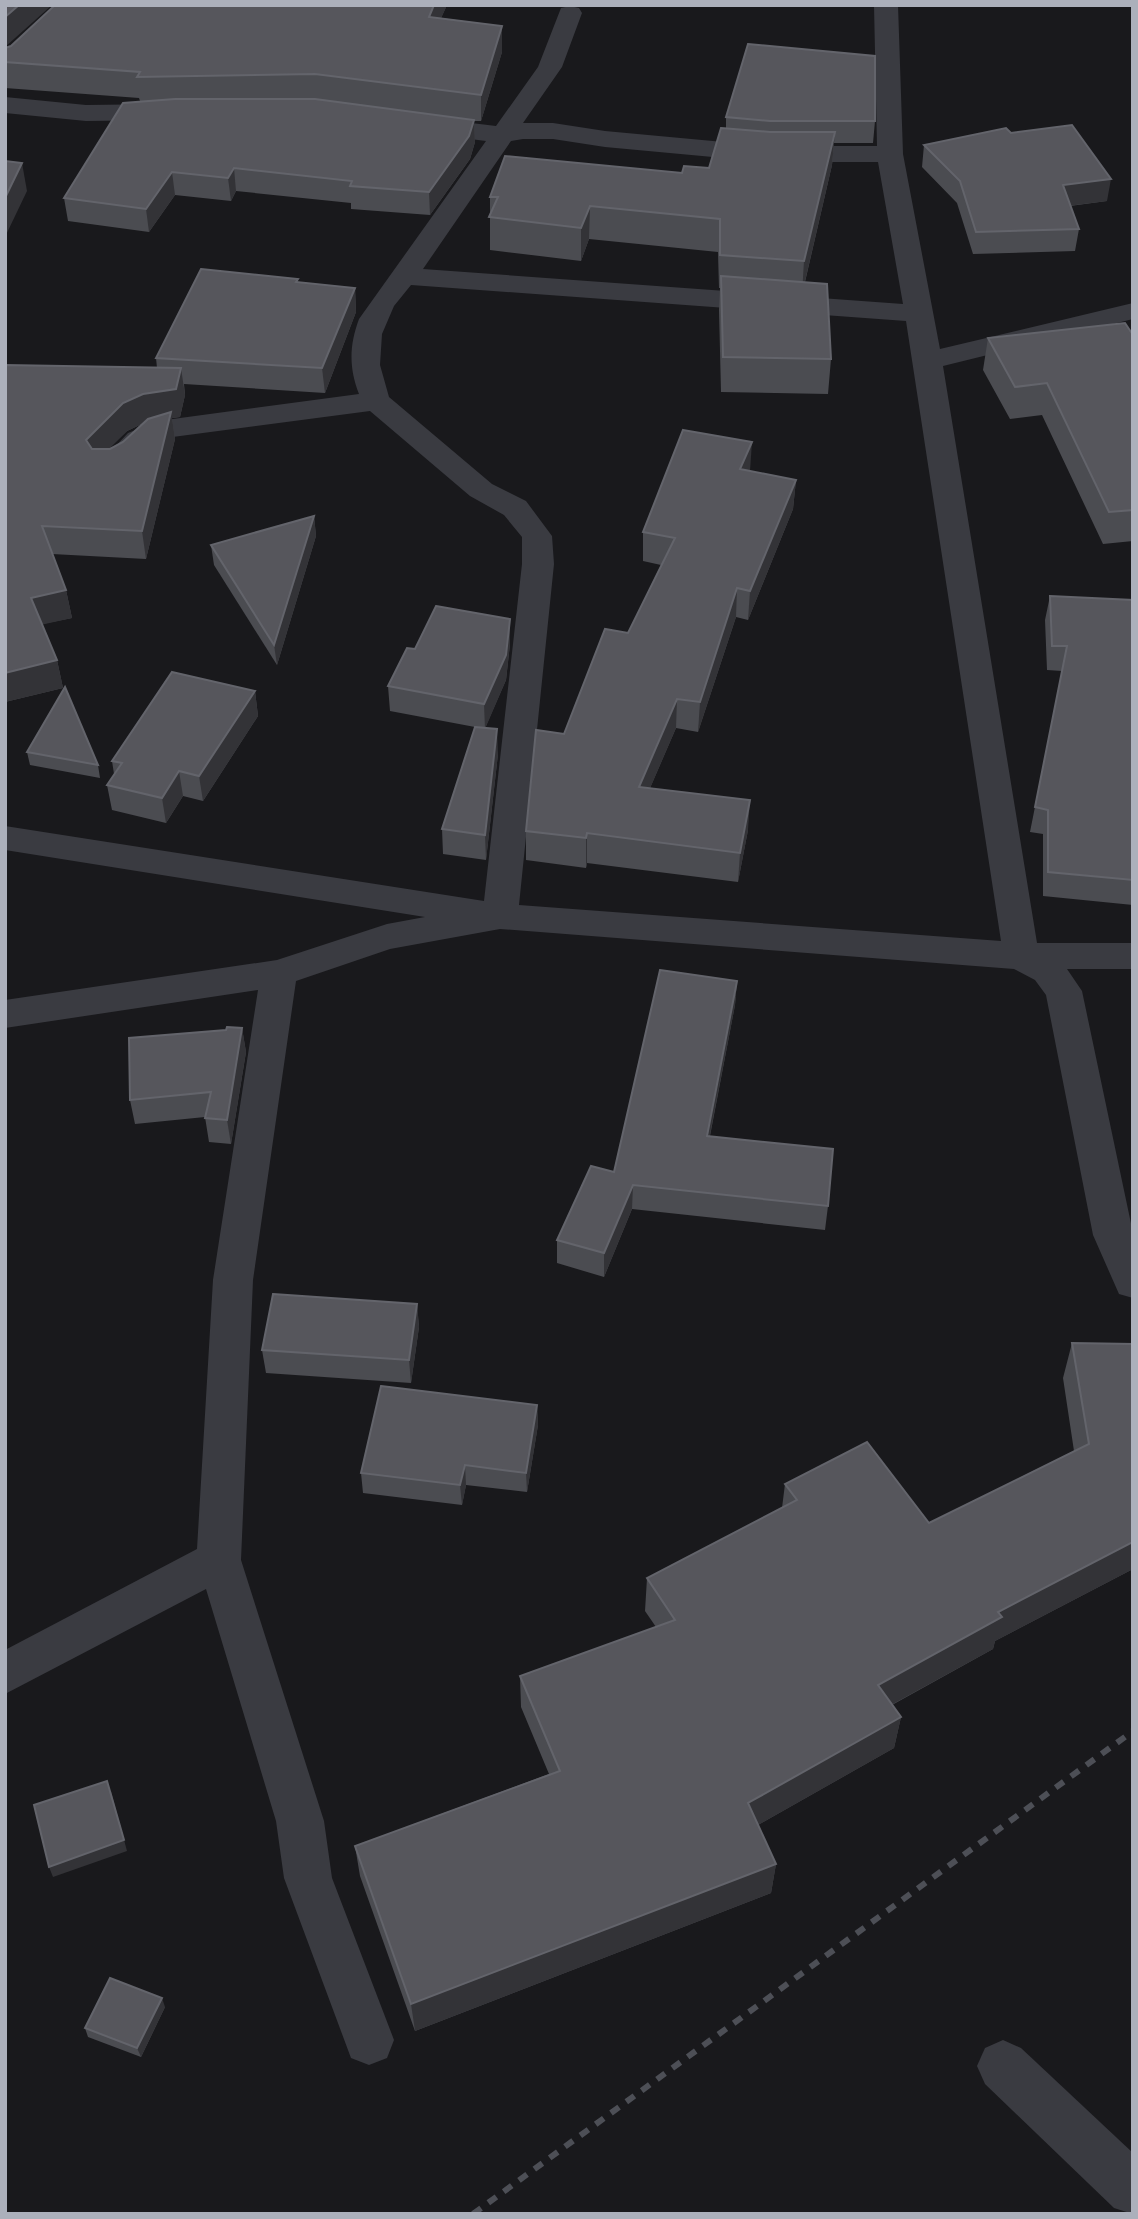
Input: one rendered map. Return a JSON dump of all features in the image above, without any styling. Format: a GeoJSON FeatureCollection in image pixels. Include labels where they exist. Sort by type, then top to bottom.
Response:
{"type":"FeatureCollection","features":[{"type":"Feature","properties":{"kind":"street"},"geometry":{"type":"LineString","coordinates":[[886,5],[890,154],[902,231],[928,361],[1021,956]]}},
{"type":"Feature","properties":{"kind":"street"},"geometry":{"type":"LineString","coordinates":[[500,916],[537,577],[537,536],[514,508],[481,491],[376,401],[367,382],[365,337],[382,301],[404,276],[550,67],[570,13]]}},
{"type":"Feature","properties":{"kind":"street"},"geometry":{"type":"LineString","coordinates":[[5,105],[57,113],[119,116],[192,111]]}},
{"type":"Feature","properties":{"kind":"street"},"geometry":{"type":"LineString","coordinates":[[396,121],[502,135],[523,131],[553,131],[605,139],[768,154],[890,154]]}},
{"type":"Feature","properties":{"kind":"street"},"geometry":{"type":"LineString","coordinates":[[404,276],[920,314]]}},
{"type":"Feature","properties":{"kind":"street"},"geometry":{"type":"LineString","coordinates":[[928,361],[1133,311]]}},
{"type":"Feature","properties":{"kind":"street"},"geometry":{"type":"LineString","coordinates":[[108,468],[139,439],[158,430],[376,401]]}},
{"type":"Feature","properties":{"kind":"street"},"geometry":{"type":"LineString","coordinates":[[5,838],[500,916],[1021,956],[1133,957]]}},
{"type":"Feature","properties":{"kind":"street"},"geometry":{"type":"LineString","coordinates":[[5,1014],[279,973],[387,937],[500,916]]}},
{"type":"Feature","properties":{"kind":"street"},"geometry":{"type":"LineString","coordinates":[[1021,956],[1048,971],[1064,990],[1112,1235],[1133,1282]]}},
{"type":"Feature","properties":{"kind":"street"},"geometry":{"type":"LineString","coordinates":[[279,973],[233,1280],[219,1560],[300,1821],[308,1878],[369,2040]]}},
{"type":"Feature","properties":{"kind":"street"},"geometry":{"type":"LineString","coordinates":[[5,1673],[219,1560]]}},
{"type":"Feature","properties":{"kind":"street"},"geometry":{"type":"LineString","coordinates":[[1003,2066],[1133,2189]]}},
{"type":"Feature","properties":{"kind":"building"},"geometry":{"type":"Polygon","coordinates":[[[5,5],[19,5],[5,17],[5,5]]]}},
{"type":"Feature","properties":{"kind":"building"},"geometry":{"type":"Polygon","coordinates":[[[55,5],[434,5],[429,17],[502,26],[481,95],[315,74],[137,77],[140,72],[5,62],[5,48],[11,46],[55,5]]]}},
{"type":"Feature","properties":{"kind":"building"},"geometry":{"type":"Polygon","coordinates":[[[748,44],[875,56],[875,121],[770,121],[726,117],[748,44]]]}},
{"type":"Feature","properties":{"kind":"building"},"geometry":{"type":"Polygon","coordinates":[[[175,99],[315,99],[474,120],[469,136],[429,192],[350,186],[352,181],[234,168],[228,178],[172,172],[146,209],[64,198],[123,103],[175,99]]]}},
{"type":"Feature","properties":{"kind":"building"},"geometry":{"type":"Polygon","coordinates":[[[1072,125],[1111,179],[1063,185],[1079,229],[976,232],[960,181],[924,145],[1006,128],[1011,133],[1072,125]]]}},
{"type":"Feature","properties":{"kind":"building"},"geometry":{"type":"Polygon","coordinates":[[[721,128],[770,132],[835,132],[804,261],[720,255],[720,219],[590,206],[581,228],[489,217],[498,197],[490,197],[505,156],[682,173],[684,166],[709,168],[721,128]]]}},
{"type":"Feature","properties":{"kind":"building"},"geometry":{"type":"Polygon","coordinates":[[[5,161],[22,163],[5,198],[5,161]]]}},
{"type":"Feature","properties":{"kind":"building"},"geometry":{"type":"Polygon","coordinates":[[[201,269],[355,288],[322,368],[156,358],[201,269]]]}},
{"type":"Feature","properties":{"kind":"building"},"geometry":{"type":"Polygon","coordinates":[[[721,276],[827,284],[831,359],[723,357],[721,276]]]}},
{"type":"Feature","properties":{"kind":"building"},"geometry":{"type":"Polygon","coordinates":[[[1125,323],[1133,335],[1133,510],[1109,512],[1047,383],[1015,387],[988,338],[1125,323]]]}},
{"type":"Feature","properties":{"kind":"building"},"geometry":{"type":"Polygon","coordinates":[[[5,365],[181,368],[176,389],[143,394],[123,403],[86,440],[92,449],[110,449],[123,442],[148,419],[171,412],[142,531],[42,526],[66,590],[31,598],[57,660],[5,673],[5,365]]]}},
{"type":"Feature","properties":{"kind":"building"},"geometry":{"type":"Polygon","coordinates":[[[683,430],[752,442],[740,469],[796,480],[750,591],[737,588],[700,702],[677,699],[639,787],[750,800],[740,853],[587,833],[586,838],[526,831],[536,730],[564,734],[605,629],[628,633],[675,538],[643,532],[683,430]]]}},
{"type":"Feature","properties":{"kind":"building"},"geometry":{"type":"Polygon","coordinates":[[[314,516],[274,645],[211,545],[314,516]]]}},
{"type":"Feature","properties":{"kind":"building"},"geometry":{"type":"Polygon","coordinates":[[[1050,596],[1133,600],[1133,880],[1048,872],[1048,810],[1035,807],[1067,646],[1052,646],[1050,596]]]}},
{"type":"Feature","properties":{"kind":"building"},"geometry":{"type":"Polygon","coordinates":[[[436,606],[510,619],[506,655],[484,704],[388,686],[407,648],[415,649],[436,606]]]}},
{"type":"Feature","properties":{"kind":"building"},"geometry":{"type":"Polygon","coordinates":[[[172,672],[255,691],[199,776],[179,771],[162,798],[107,785],[122,763],[112,761],[172,672]]]}},
{"type":"Feature","properties":{"kind":"building"},"geometry":{"type":"Polygon","coordinates":[[[65,687],[98,765],[27,752],[65,687]]]}},
{"type":"Feature","properties":{"kind":"building"},"geometry":{"type":"Polygon","coordinates":[[[475,727],[497,729],[485,835],[442,829],[475,727]]]}},
{"type":"Feature","properties":{"kind":"building"},"geometry":{"type":"Polygon","coordinates":[[[660,970],[737,981],[707,1136],[833,1149],[828,1206],[633,1185],[604,1253],[557,1240],[591,1166],[614,1172],[660,970]]]}},
{"type":"Feature","properties":{"kind":"building"},"geometry":{"type":"Polygon","coordinates":[[[227,1027],[242,1028],[227,1120],[205,1118],[211,1092],[130,1100],[129,1038],[226,1030],[227,1027]]]}},
{"type":"Feature","properties":{"kind":"building"},"geometry":{"type":"Polygon","coordinates":[[[273,1294],[417,1304],[409,1360],[262,1350],[273,1294]]]}},
{"type":"Feature","properties":{"kind":"building"},"geometry":{"type":"Polygon","coordinates":[[[1072,1343],[1133,1344],[1133,1542],[998,1612],[1002,1617],[878,1685],[901,1717],[748,1803],[776,1864],[411,2004],[355,1846],[560,1771],[520,1676],[675,1620],[647,1578],[797,1500],[785,1484],[867,1442],[929,1523],[1089,1444],[1072,1343]]]}},
{"type":"Feature","properties":{"kind":"building"},"geometry":{"type":"Polygon","coordinates":[[[381,1386],[537,1405],[526,1473],[465,1465],[460,1485],[361,1473],[381,1386]]]}},
{"type":"Feature","properties":{"kind":"building"},"geometry":{"type":"Polygon","coordinates":[[[107,1781],[124,1840],[49,1867],[34,1805],[107,1781]]]}},
{"type":"Feature","properties":{"kind":"building"},"geometry":{"type":"Polygon","coordinates":[[[110,1978],[162,1998],[137,2048],[85,2028],[110,1978]]]}},
{"type":"Feature","properties":{"kind":"railway"},"geometry":{"type":"LineString","coordinates":[[473,2214],[1133,1731]]}}]}
